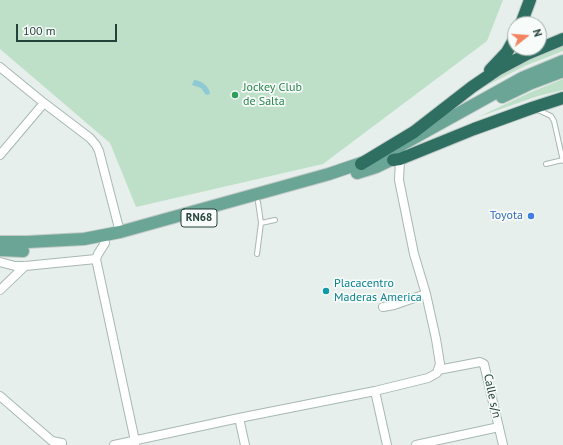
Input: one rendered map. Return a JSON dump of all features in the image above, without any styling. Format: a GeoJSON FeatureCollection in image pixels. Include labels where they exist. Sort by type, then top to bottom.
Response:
{"type":"FeatureCollection","features":[{"type":"Feature","properties":{"kind":"highway"},"geometry":{"type":"LineString","coordinates":[[524,16],[530,0]]}},
{"type":"Feature","properties":{"kind":"highway","name":"RN68"},"geometry":{"type":"LineString","coordinates":[[362,164],[414,132],[472,87],[522,56],[563,39]]}},
{"type":"Feature","properties":{"kind":"highway"},"geometry":{"type":"LineString","coordinates":[[472,87],[507,52]]}},
{"type":"Feature","properties":{"kind":"highway","name":"RN68"},"geometry":{"type":"LineString","coordinates":[[396,159],[532,108],[563,98]]}},
{"type":"Feature","properties":{"kind":"main road","name":"RN68"},"geometry":{"type":"LineString","coordinates":[[0,242],[42,242],[77,239],[120,232],[362,164],[410,142],[522,78],[563,60]]}},
{"type":"Feature","properties":{"kind":"main road","name":"RN68"},"geometry":{"type":"LineString","coordinates":[[0,250],[37,250],[104,243],[334,181],[396,159],[505,96],[529,84],[563,71]]}},
{"type":"Feature","properties":{"kind":"street"},"geometry":{"type":"LineString","coordinates":[[0,67],[96,144],[120,232]]}},
{"type":"Feature","properties":{"kind":"street"},"geometry":{"type":"LineString","coordinates":[[0,155],[44,103]]}},
{"type":"Feature","properties":{"kind":"street"},"geometry":{"type":"LineString","coordinates":[[114,445],[135,443],[239,418],[375,391],[428,378],[438,370],[440,364],[426,294],[414,254],[400,187],[396,159]]}},
{"type":"Feature","properties":{"kind":"street"},"geometry":{"type":"LineString","coordinates":[[104,243],[96,259],[135,443]]}},
{"type":"Feature","properties":{"kind":"street"},"geometry":{"type":"LineString","coordinates":[[0,262],[15,266],[25,266],[96,259]]}},
{"type":"Feature","properties":{"kind":"street"},"geometry":{"type":"LineString","coordinates":[[0,290],[25,266]]}},
{"type":"Feature","properties":{"kind":"street"},"geometry":{"type":"LineString","coordinates":[[383,307],[394,305],[426,294]]}},
{"type":"Feature","properties":{"kind":"street","name":"Calle s/n"},"geometry":{"type":"LineString","coordinates":[[438,370],[480,362],[484,364],[502,445]]}},
{"type":"Feature","properties":{"kind":"street"},"geometry":{"type":"LineString","coordinates":[[375,391],[387,445]]}},
{"type":"Feature","properties":{"kind":"street"},"geometry":{"type":"LineString","coordinates":[[0,396],[52,441],[62,443]]}},
{"type":"Feature","properties":{"kind":"street"},"geometry":{"type":"LineString","coordinates":[[239,418],[245,445]]}},
{"type":"Feature","properties":{"kind":"street","name":"Calle s/n"},"geometry":{"type":"LineString","coordinates":[[416,445],[499,427]]}},
{"type":"Feature","properties":{"kind":"lane"},"geometry":{"type":"LineString","coordinates":[[532,108],[551,116],[554,121],[563,160],[546,164]]}},
{"type":"Feature","properties":{"kind":"lane"},"geometry":{"type":"LineString","coordinates":[[257,254],[262,223],[258,202]]}},
{"type":"Feature","properties":{"kind":"lane"},"geometry":{"type":"LineString","coordinates":[[262,223],[275,220]]}},
{"type":"Feature","properties":{"kind":"green space","name":"Jockey Club de Salta"},"geometry":{"type":"Polygon","coordinates":[[[0,0],[503,0],[487,41],[323,164],[136,207],[110,143],[0,49],[0,0]]]}},
{"type":"Feature","properties":{"kind":"green space"},"geometry":{"type":"Polygon","coordinates":[[[563,43],[563,51],[527,65],[464,97],[531,56],[547,56],[547,50],[563,43]]]}},
{"type":"Feature","properties":{"kind":"green space"},"geometry":{"type":"Polygon","coordinates":[[[563,79],[563,90],[538,96],[478,117],[529,93],[563,79]]]}},
{"type":"Feature","properties":{"kind":"water"},"geometry":{"type":"Polygon","coordinates":[[[194,80],[205,84],[210,91],[210,94],[206,95],[201,88],[192,85],[194,80]]]}},
{"type":"Feature","properties":{"kind":"place","name":"Jockey Club de Salta"},"geometry":{"type":"Point","coordinates":[235,95]}},
{"type":"Feature","properties":{"kind":"place","name":"Toyota"},"geometry":{"type":"Point","coordinates":[531,216]}},
{"type":"Feature","properties":{"kind":"place","name":"Placacentro Maderas America"},"geometry":{"type":"Point","coordinates":[326,291]}}]}
